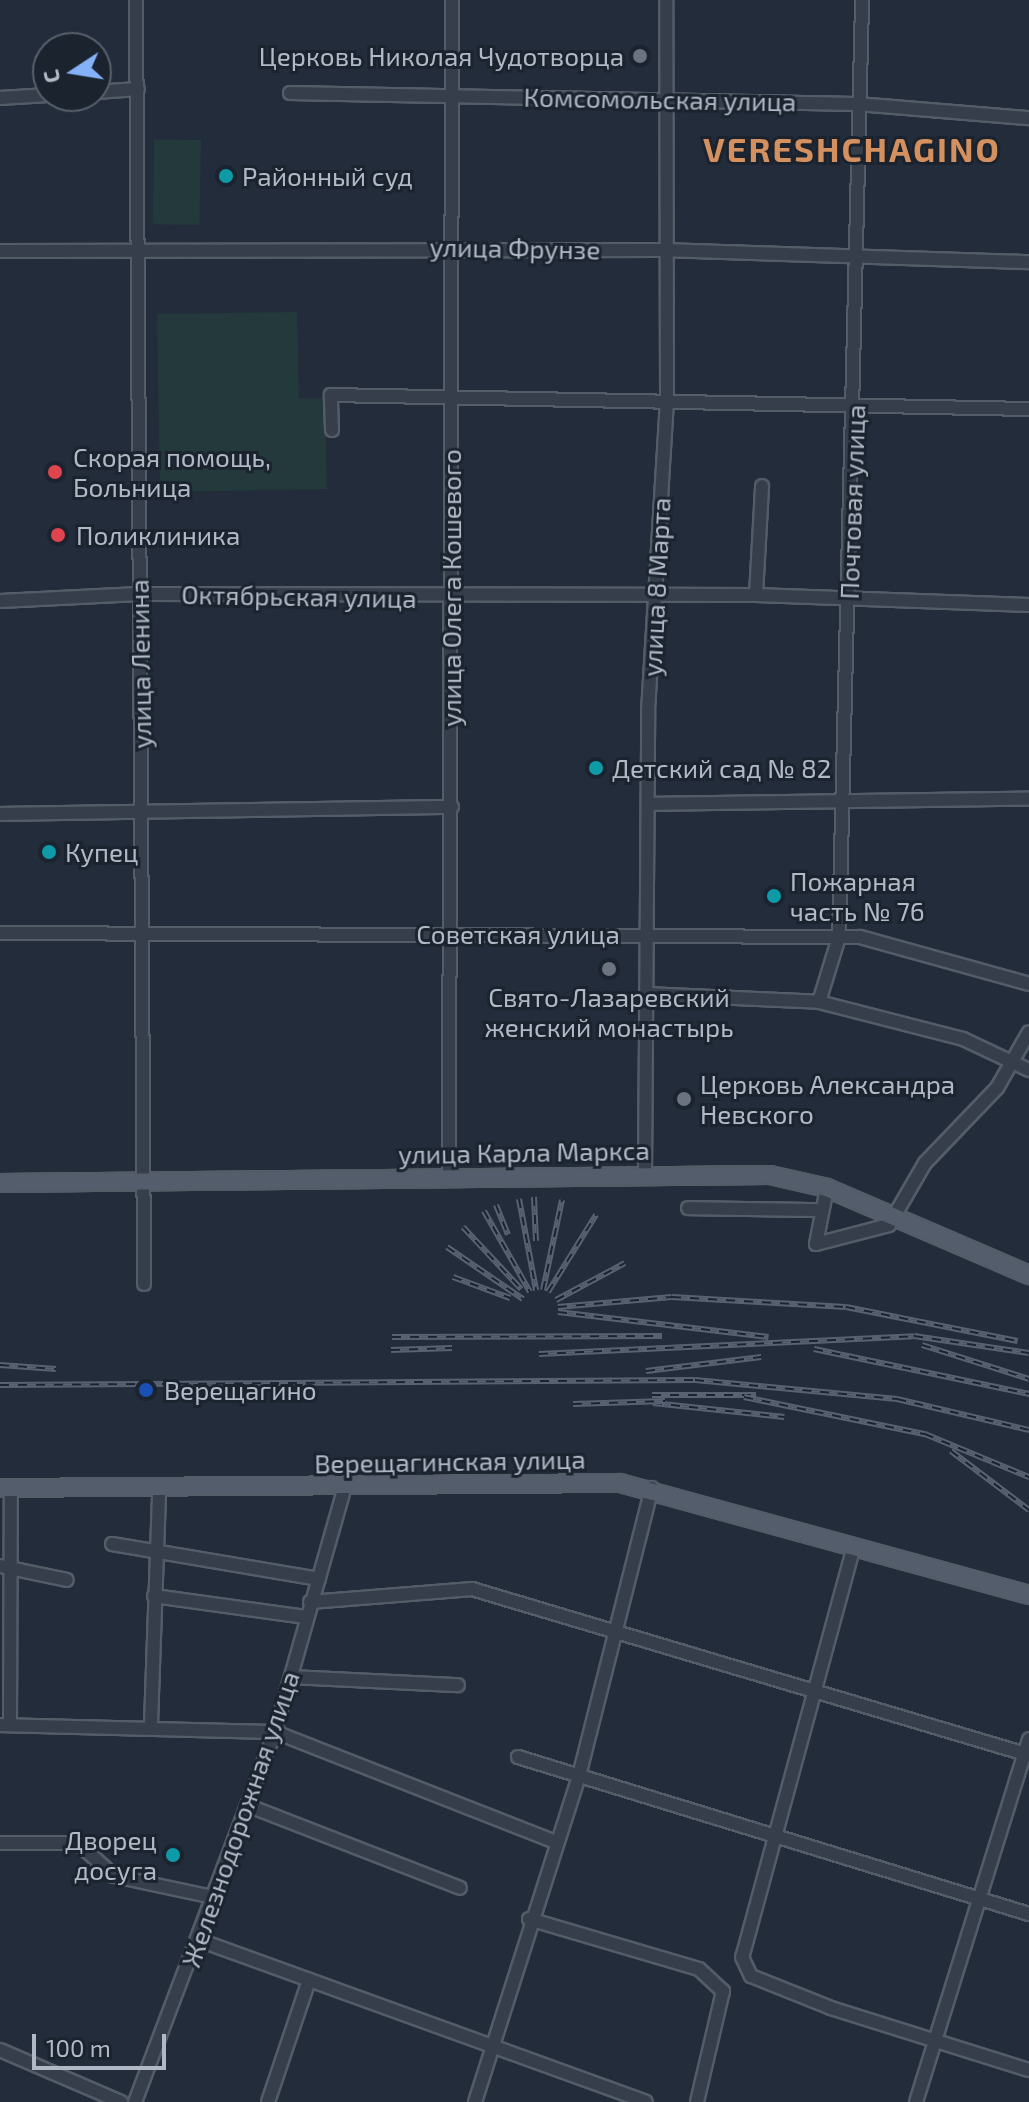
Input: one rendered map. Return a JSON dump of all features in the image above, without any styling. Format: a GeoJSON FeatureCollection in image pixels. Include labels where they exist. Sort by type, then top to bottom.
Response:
{"type":"FeatureCollection","features":[{"type":"Feature","properties":{"kind":"main road","name":"улица Карла Маркса"},"geometry":{"type":"LineString","coordinates":[[0,1183],[145,1184],[449,1177],[770,1175],[827,1188],[1029,1275]]}},
{"type":"Feature","properties":{"kind":"main road","name":"Верещагинская улица"},"geometry":{"type":"LineString","coordinates":[[5,1488],[159,1490],[533,1479],[652,1488],[1029,1595]]}},
{"type":"Feature","properties":{"kind":"street","name":"улица Ленина"},"geometry":{"type":"LineString","coordinates":[[136,0],[144,1284]]}},
{"type":"Feature","properties":{"kind":"street","name":"улица Олега Кошевого"},"geometry":{"type":"LineString","coordinates":[[449,1177],[448,934],[452,807],[450,398],[454,247],[452,0]]}},
{"type":"Feature","properties":{"kind":"street","name":"улица 8 Марта"},"geometry":{"type":"LineString","coordinates":[[645,1175],[648,804],[667,401],[663,250],[666,0]]}},
{"type":"Feature","properties":{"kind":"street","name":"Почтовая улица"},"geometry":{"type":"LineString","coordinates":[[819,1002],[839,937],[840,803],[856,404],[857,104],[862,0]]}},
{"type":"Feature","properties":{"kind":"street"},"geometry":{"type":"LineString","coordinates":[[112,91],[138,89]]}},
{"type":"Feature","properties":{"kind":"street","name":"Комсомольская улица"},"geometry":{"type":"LineString","coordinates":[[290,93],[857,104],[1029,118]]}},
{"type":"Feature","properties":{"kind":"street"},"geometry":{"type":"LineString","coordinates":[[0,98],[32,96]]}},
{"type":"Feature","properties":{"kind":"street","name":"улица Фрунзе"},"geometry":{"type":"LineString","coordinates":[[0,251],[139,245],[454,247],[663,250],[855,260],[1029,262]]}},
{"type":"Feature","properties":{"kind":"street"},"geometry":{"type":"LineString","coordinates":[[332,430],[331,395],[1029,409]]}},
{"type":"Feature","properties":{"kind":"street"},"geometry":{"type":"LineString","coordinates":[[756,595],[762,486]]}},
{"type":"Feature","properties":{"kind":"street","name":"Октябрьская улица"},"geometry":{"type":"LineString","coordinates":[[0,601],[139,594],[450,597],[656,594],[848,596],[1029,605]]}},
{"type":"Feature","properties":{"kind":"street"},"geometry":{"type":"LineString","coordinates":[[648,804],[1029,799]]}},
{"type":"Feature","properties":{"kind":"street"},"geometry":{"type":"LineString","coordinates":[[0,814],[452,807]]}},
{"type":"Feature","properties":{"kind":"street","name":"Советская улица"},"geometry":{"type":"LineString","coordinates":[[0,933],[839,937],[915,948],[1029,984]]}},
{"type":"Feature","properties":{"kind":"street"},"geometry":{"type":"LineString","coordinates":[[646,994],[819,1002],[963,1039],[1029,1070]]}},
{"type":"Feature","properties":{"kind":"street"},"geometry":{"type":"LineString","coordinates":[[827,1188],[816,1244],[896,1218],[925,1163],[1015,1062],[1029,1032]]}},
{"type":"Feature","properties":{"kind":"street"},"geometry":{"type":"LineString","coordinates":[[688,1208],[821,1210]]}},
{"type":"Feature","properties":{"kind":"street","name":"Железнодорожная улица"},"geometry":{"type":"LineString","coordinates":[[135,2102],[199,1940],[275,1732],[345,1486]]}},
{"type":"Feature","properties":{"kind":"street"},"geometry":{"type":"LineString","coordinates":[[5,1488],[5,1725],[151,1724],[275,1732],[555,1842]]}},
{"type":"Feature","properties":{"kind":"street"},"geometry":{"type":"LineString","coordinates":[[475,2102],[529,1919],[579,1776],[618,1633],[652,1488]]}},
{"type":"Feature","properties":{"kind":"street"},"geometry":{"type":"LineString","coordinates":[[151,1724],[159,1490]]}},
{"type":"Feature","properties":{"kind":"street"},"geometry":{"type":"LineString","coordinates":[[112,1544],[158,1548],[319,1579]]}},
{"type":"Feature","properties":{"kind":"street"},"geometry":{"type":"LineString","coordinates":[[854,1546],[742,1957],[751,1976],[1029,2070]]}},
{"type":"Feature","properties":{"kind":"street"},"geometry":{"type":"LineString","coordinates":[[6,1566],[67,1580]]}},
{"type":"Feature","properties":{"kind":"street"},"geometry":{"type":"LineString","coordinates":[[310,1602],[472,1589],[815,1695],[1027,1755]]}},
{"type":"Feature","properties":{"kind":"street"},"geometry":{"type":"LineString","coordinates":[[154,1596],[306,1617]]}},
{"type":"Feature","properties":{"kind":"street"},"geometry":{"type":"LineString","coordinates":[[292,1677],[458,1685]]}},
{"type":"Feature","properties":{"kind":"street"},"geometry":{"type":"LineString","coordinates":[[916,2102],[977,1899],[1027,1755],[1029,1739]]}},
{"type":"Feature","properties":{"kind":"street"},"geometry":{"type":"LineString","coordinates":[[518,1757],[1029,1914]]}},
{"type":"Feature","properties":{"kind":"street"},"geometry":{"type":"LineString","coordinates":[[249,1806],[460,1888]]}},
{"type":"Feature","properties":{"kind":"street"},"geometry":{"type":"LineString","coordinates":[[0,1843],[78,1843],[114,1876],[213,1897]]}},
{"type":"Feature","properties":{"kind":"street"},"geometry":{"type":"LineString","coordinates":[[529,1919],[699,1969],[723,1991],[697,2102]]}},
{"type":"Feature","properties":{"kind":"street"},"geometry":{"type":"LineString","coordinates":[[199,1940],[646,2102]]}},
{"type":"Feature","properties":{"kind":"street"},"geometry":{"type":"LineString","coordinates":[[268,2102],[309,1980]]}},
{"type":"Feature","properties":{"kind":"street"},"geometry":{"type":"LineString","coordinates":[[0,2050],[121,2102]]}},
{"type":"Feature","properties":{"kind":"green space"},"geometry":{"type":"Polygon","coordinates":[[[154,139],[201,140],[200,225],[153,224],[154,139]]]}},
{"type":"Feature","properties":{"kind":"green space"},"geometry":{"type":"Polygon","coordinates":[[[297,312],[299,398],[325,398],[327,489],[160,492],[157,314],[297,312]]]}},
{"type":"Feature","properties":{"kind":"railway"},"geometry":{"type":"LineString","coordinates":[[534,1197],[536,1241]]}},
{"type":"Feature","properties":{"kind":"railway"},"geometry":{"type":"LineString","coordinates":[[519,1199],[536,1290]]}},
{"type":"Feature","properties":{"kind":"railway"},"geometry":{"type":"LineString","coordinates":[[543,1290],[562,1200]]}},
{"type":"Feature","properties":{"kind":"railway"},"geometry":{"type":"LineString","coordinates":[[496,1205],[508,1235]]}},
{"type":"Feature","properties":{"kind":"railway"},"geometry":{"type":"LineString","coordinates":[[484,1211],[530,1292]]}},
{"type":"Feature","properties":{"kind":"railway"},"geometry":{"type":"LineString","coordinates":[[548,1292],[596,1215]]}},
{"type":"Feature","properties":{"kind":"railway"},"geometry":{"type":"LineString","coordinates":[[463,1227],[521,1289]]}},
{"type":"Feature","properties":{"kind":"railway"},"geometry":{"type":"LineString","coordinates":[[447,1247],[523,1299]]}},
{"type":"Feature","properties":{"kind":"railway"},"geometry":{"type":"LineString","coordinates":[[556,1300],[625,1263]]}},
{"type":"Feature","properties":{"kind":"railway"},"geometry":{"type":"LineString","coordinates":[[453,1277],[510,1298]]}},
{"type":"Feature","properties":{"kind":"railway"},"geometry":{"type":"LineString","coordinates":[[558,1307],[672,1297],[846,1307],[1018,1341]]}},
{"type":"Feature","properties":{"kind":"railway"},"geometry":{"type":"LineString","coordinates":[[558,1312],[769,1337]]}},
{"type":"Feature","properties":{"kind":"railway"},"geometry":{"type":"LineString","coordinates":[[392,1337],[662,1336]]}},
{"type":"Feature","properties":{"kind":"railway"},"geometry":{"type":"LineString","coordinates":[[539,1354],[914,1336],[1029,1353]]}},
{"type":"Feature","properties":{"kind":"railway"},"geometry":{"type":"LineString","coordinates":[[922,1345],[1029,1379]]}},
{"type":"Feature","properties":{"kind":"railway"},"geometry":{"type":"LineString","coordinates":[[391,1350],[452,1348]]}},
{"type":"Feature","properties":{"kind":"railway"},"geometry":{"type":"LineString","coordinates":[[814,1349],[1029,1394]]}},
{"type":"Feature","properties":{"kind":"railway"},"geometry":{"type":"LineString","coordinates":[[646,1371],[761,1357]]}},
{"type":"Feature","properties":{"kind":"railway"},"geometry":{"type":"LineString","coordinates":[[0,1365],[56,1369]]}},
{"type":"Feature","properties":{"kind":"railway"},"geometry":{"type":"LineString","coordinates":[[0,1385],[695,1380],[897,1399],[1029,1430]]}},
{"type":"Feature","properties":{"kind":"railway"},"geometry":{"type":"LineString","coordinates":[[652,1395],[756,1395]]}},
{"type":"Feature","properties":{"kind":"railway"},"geometry":{"type":"LineString","coordinates":[[744,1397],[925,1434],[1029,1477]]}},
{"type":"Feature","properties":{"kind":"railway"},"geometry":{"type":"LineString","coordinates":[[573,1404],[665,1401]]}},
{"type":"Feature","properties":{"kind":"railway"},"geometry":{"type":"LineString","coordinates":[[653,1403],[784,1417]]}},
{"type":"Feature","properties":{"kind":"railway"},"geometry":{"type":"LineString","coordinates":[[951,1451],[1029,1510]]}},
{"type":"Feature","properties":{"kind":"place","name":"Церковь Николая Чудотворца"},"geometry":{"type":"Point","coordinates":[640,56]}},
{"type":"Feature","properties":{"kind":"place","name":"Районный суд"},"geometry":{"type":"Point","coordinates":[226,176]}},
{"type":"Feature","properties":{"kind":"place","name":"Скорая помощь, Больница"},"geometry":{"type":"Point","coordinates":[55,472]}},
{"type":"Feature","properties":{"kind":"place","name":"Поликлиника"},"geometry":{"type":"Point","coordinates":[58,535]}},
{"type":"Feature","properties":{"kind":"place","name":"Детский сад № 82"},"geometry":{"type":"Point","coordinates":[596,768]}},
{"type":"Feature","properties":{"kind":"place","name":"Купец"},"geometry":{"type":"Point","coordinates":[49,852]}},
{"type":"Feature","properties":{"kind":"place","name":"Пожарная часть № 76"},"geometry":{"type":"Point","coordinates":[774,896]}},
{"type":"Feature","properties":{"kind":"place","name":"Свято-Лазаревский женский монастырь"},"geometry":{"type":"Point","coordinates":[609,969]}},
{"type":"Feature","properties":{"kind":"place","name":"Церковь Александра Невского"},"geometry":{"type":"Point","coordinates":[684,1099]}},
{"type":"Feature","properties":{"kind":"place","name":"Верещагино"},"geometry":{"type":"Point","coordinates":[146,1390]}},
{"type":"Feature","properties":{"kind":"place","name":"Дворец досуга"},"geometry":{"type":"Point","coordinates":[173,1855]}},
{"type":"Feature","properties":{"kind":"district","name":"VERESHCHAGINO"},"geometry":{"type":"Point","coordinates":[852,149]}}]}
